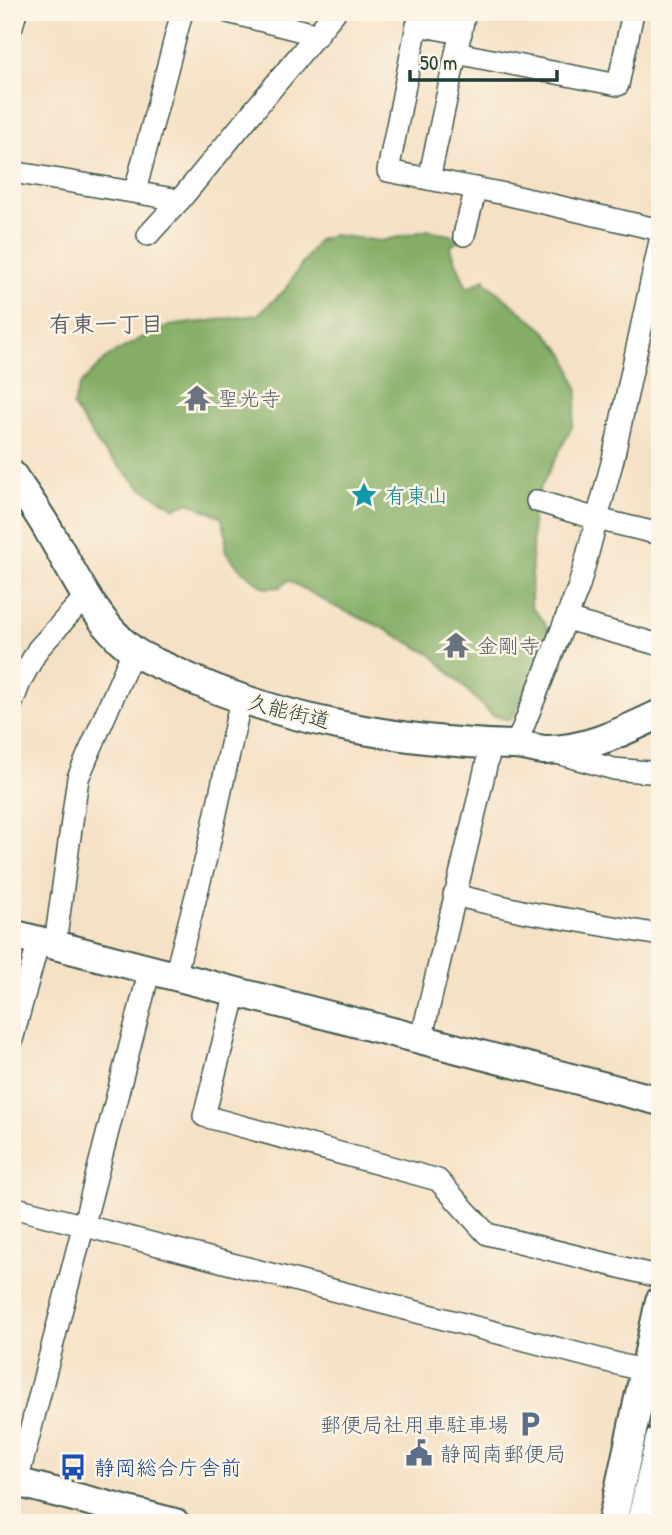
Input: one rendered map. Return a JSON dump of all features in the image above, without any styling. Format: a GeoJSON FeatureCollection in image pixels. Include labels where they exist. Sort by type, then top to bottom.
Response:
{"type":"FeatureCollection","features":[{"type":"Feature","properties":{"kind":"street"},"geometry":{"type":"LineString","coordinates":[[12,26],[16,12]]}},
{"type":"Feature","properties":{"kind":"street"},"geometry":{"type":"LineString","coordinates":[[135,191],[182,12]]}},
{"type":"Feature","properties":{"kind":"street"},"geometry":{"type":"LineString","coordinates":[[228,12],[318,35]]}},
{"type":"Feature","properties":{"kind":"street"},"geometry":{"type":"LineString","coordinates":[[148,235],[335,12]]}},
{"type":"Feature","properties":{"kind":"street"},"geometry":{"type":"LineString","coordinates":[[633,12],[618,85],[461,33],[417,25],[388,171],[660,230]]}},
{"type":"Feature","properties":{"kind":"street"},"geometry":{"type":"LineString","coordinates":[[429,179],[461,33]]}},
{"type":"Feature","properties":{"kind":"street"},"geometry":{"type":"LineString","coordinates":[[12,172],[180,200]]}},
{"type":"Feature","properties":{"kind":"street"},"geometry":{"type":"LineString","coordinates":[[464,235],[476,188]]}},
{"type":"Feature","properties":{"kind":"street"},"geometry":{"type":"LineString","coordinates":[[421,1040],[454,895],[504,745],[566,619],[579,586],[613,459],[660,241]]}},
{"type":"Feature","properties":{"kind":"street","name":"久能街道"},"geometry":{"type":"LineString","coordinates":[[12,475],[108,628],[133,651],[223,693],[286,712],[394,736],[544,750],[590,744],[660,714]]}},
{"type":"Feature","properties":{"kind":"street"},"geometry":{"type":"LineString","coordinates":[[537,501],[660,534]]}},
{"type":"Feature","properties":{"kind":"street"},"geometry":{"type":"LineString","coordinates":[[12,703],[38,649],[86,596]]}},
{"type":"Feature","properties":{"kind":"street"},"geometry":{"type":"LineString","coordinates":[[566,619],[660,645]]}},
{"type":"Feature","properties":{"kind":"street"},"geometry":{"type":"LineString","coordinates":[[12,1040],[35,939],[78,778],[133,651]]}},
{"type":"Feature","properties":{"kind":"street"},"geometry":{"type":"LineString","coordinates":[[173,1522],[15,1482],[84,1227],[162,973],[207,854],[241,699]]}},
{"type":"Feature","properties":{"kind":"street"},"geometry":{"type":"LineString","coordinates":[[544,750],[614,769],[660,773]]}},
{"type":"Feature","properties":{"kind":"street"},"geometry":{"type":"LineString","coordinates":[[454,895],[526,912],[660,935]]}},
{"type":"Feature","properties":{"kind":"street"},"geometry":{"type":"LineString","coordinates":[[35,939],[660,1101]]}},
{"type":"Feature","properties":{"kind":"street"},"geometry":{"type":"LineString","coordinates":[[236,992],[204,1116],[438,1180],[487,1234],[660,1277]]}},
{"type":"Feature","properties":{"kind":"street"},"geometry":{"type":"LineString","coordinates":[[12,1208],[650,1367]]}},
{"type":"Feature","properties":{"kind":"street"},"geometry":{"type":"LineString","coordinates":[[612,1523],[650,1367],[660,1301]]}},
{"type":"Feature","properties":{"kind":"street"},"geometry":{"type":"LineString","coordinates":[[641,1523],[660,1439]]}},
{"type":"Feature","properties":{"kind":"green space"},"geometry":{"type":"Polygon","coordinates":[[[429,230],[462,238],[450,247],[467,288],[485,279],[486,283],[545,331],[566,356],[578,391],[572,427],[533,502],[531,607],[545,623],[549,635],[539,665],[510,720],[492,715],[432,655],[379,626],[336,607],[288,580],[281,587],[265,588],[241,570],[225,551],[226,535],[222,518],[189,502],[175,508],[140,487],[100,447],[73,406],[80,385],[107,357],[149,334],[168,326],[257,315],[284,291],[318,240],[333,235],[381,241],[429,230]]]}},
{"type":"Feature","properties":{"kind":"place","name":"聖光寺"},"geometry":{"type":"Point","coordinates":[197,398]}},
{"type":"Feature","properties":{"kind":"place","name":"有東山"},"geometry":{"type":"Point","coordinates":[364,495]}},
{"type":"Feature","properties":{"kind":"place","name":"金剛寺"},"geometry":{"type":"Point","coordinates":[456,645]}},
{"type":"Feature","properties":{"kind":"place","name":"郵便局社用車駐車場"},"geometry":{"type":"Point","coordinates":[530,1424]}},
{"type":"Feature","properties":{"kind":"place","name":"静岡南郵便局"},"geometry":{"type":"Point","coordinates":[419,1453]}},
{"type":"Feature","properties":{"kind":"place","name":"静岡総合庁舎前"},"geometry":{"type":"Point","coordinates":[73,1467]}},
{"type":"Feature","properties":{"kind":"district","name":"有東一丁目"},"geometry":{"type":"Point","coordinates":[106,323]}}]}
